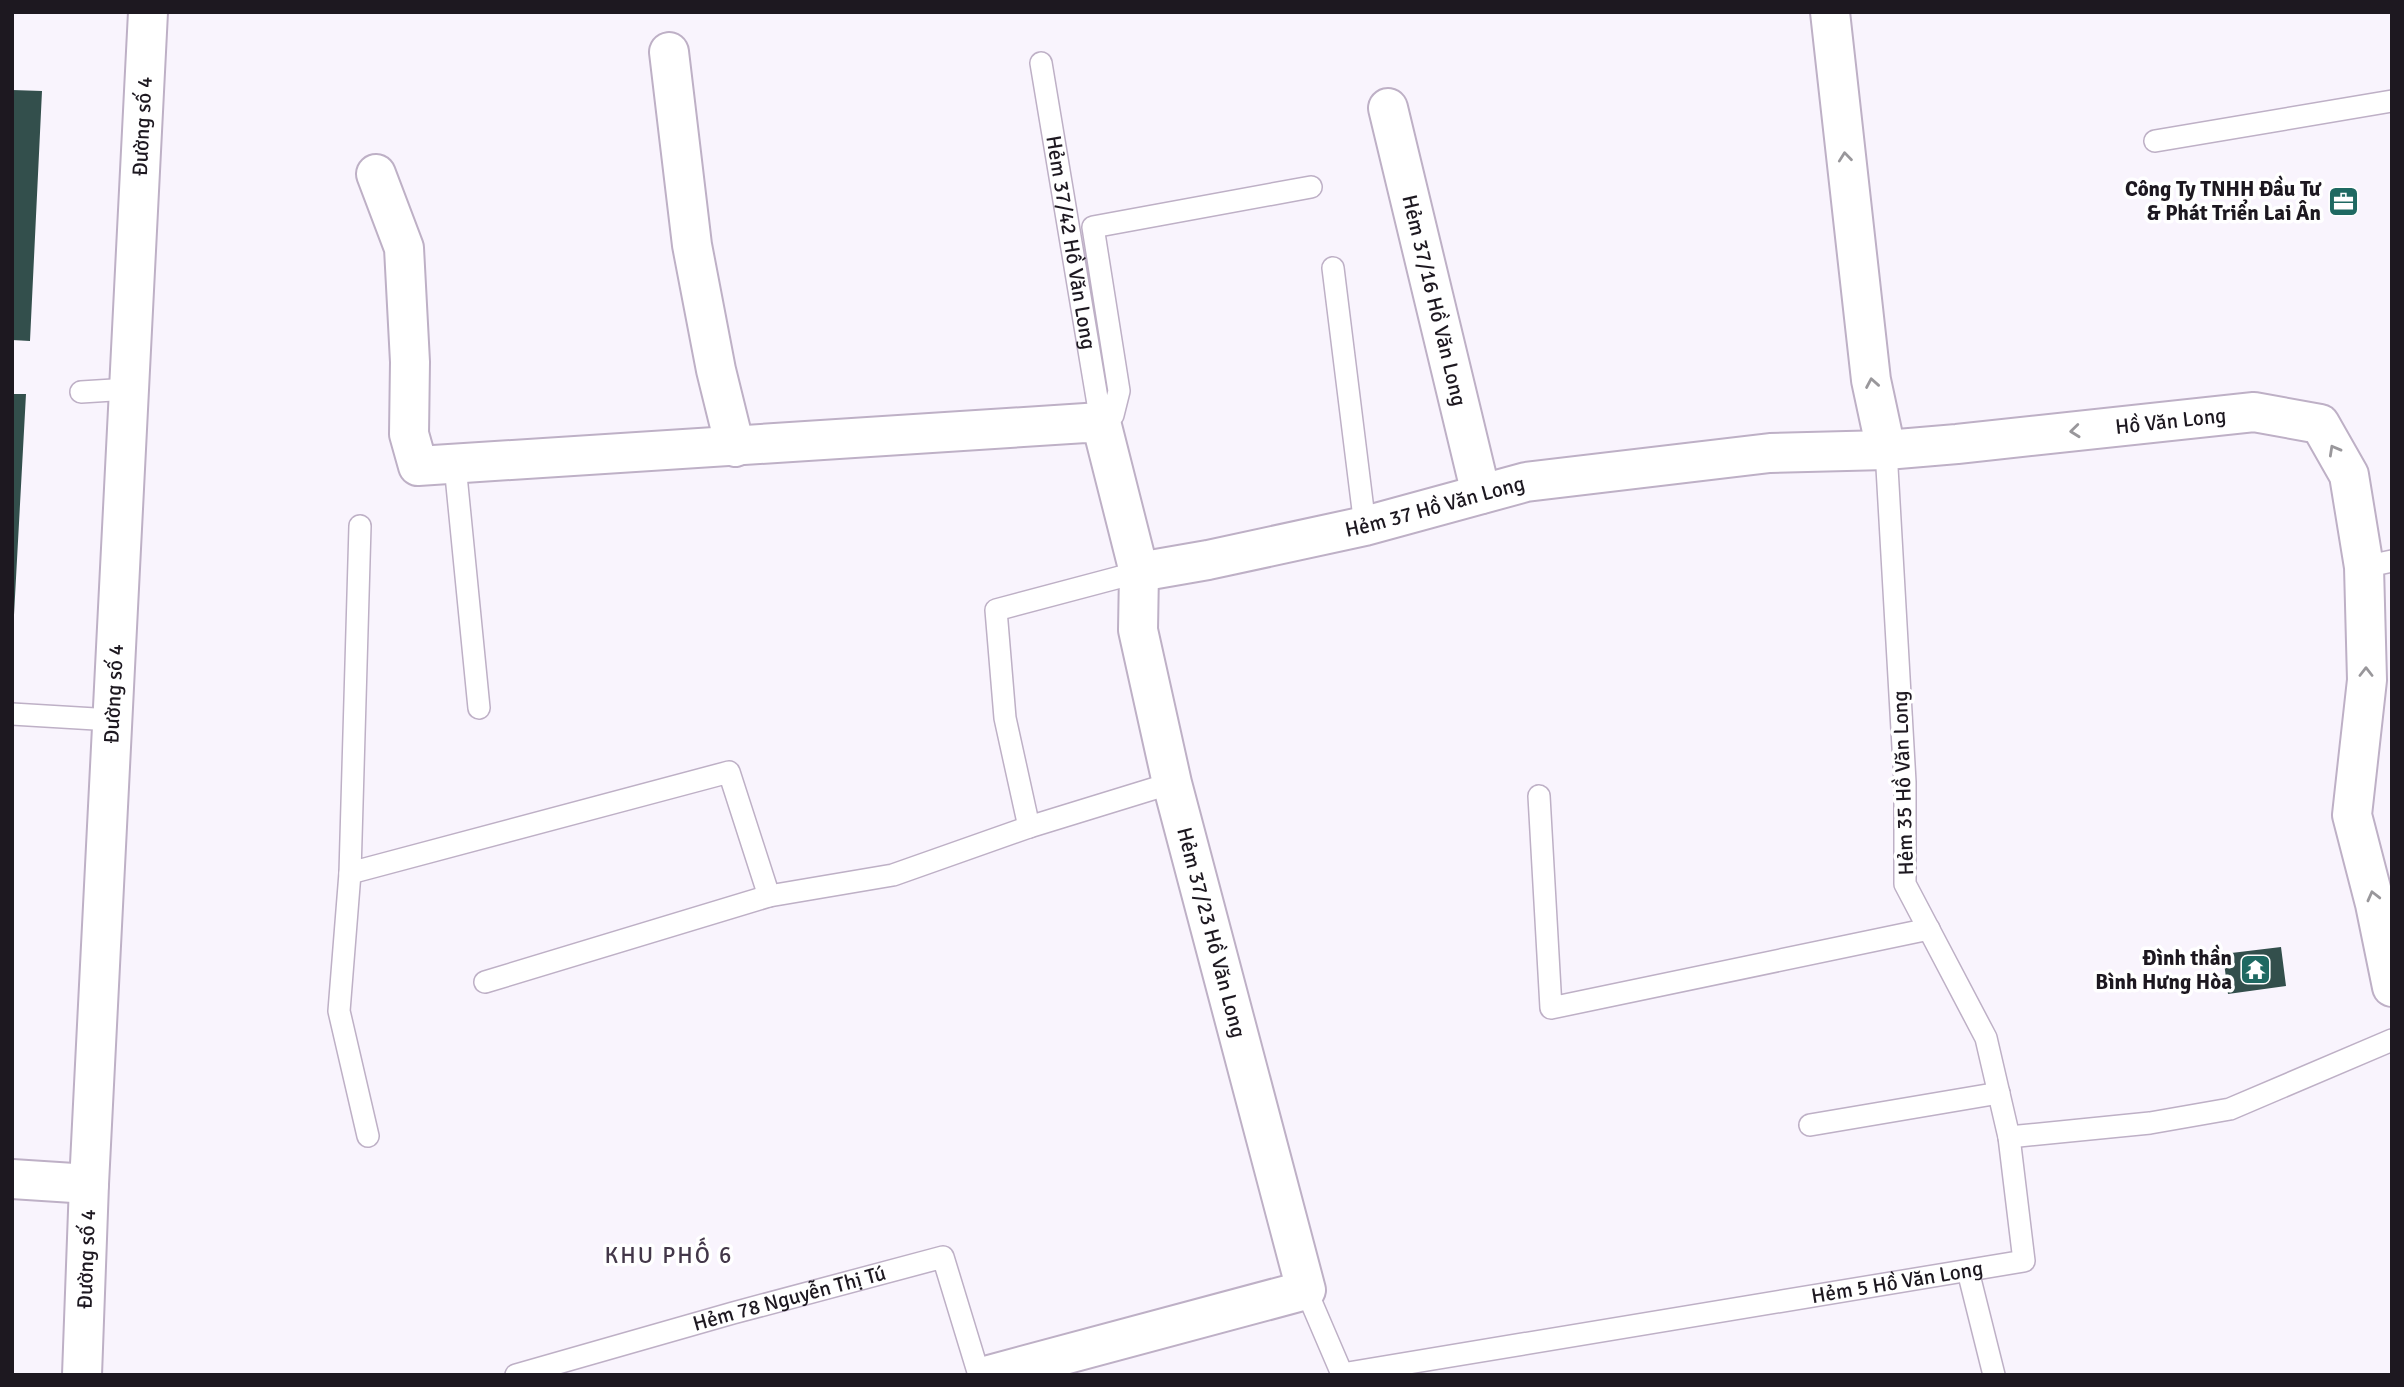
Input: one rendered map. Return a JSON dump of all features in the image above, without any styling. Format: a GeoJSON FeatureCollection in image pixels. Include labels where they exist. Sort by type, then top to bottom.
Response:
{"type":"FeatureCollection","features":[{"type":"Feature","properties":{"kind":"street","name":"Đường số 4"},"geometry":{"type":"LineString","coordinates":[[82,1375],[89,1184],[148,12]]}},
{"type":"Feature","properties":{"kind":"street"},"geometry":{"type":"LineString","coordinates":[[1830,12],[1871,380],[1886,450]]}},
{"type":"Feature","properties":{"kind":"street"},"geometry":{"type":"LineString","coordinates":[[669,52],[692,245],[716,370],[735,447]]}},
{"type":"Feature","properties":{"kind":"street","name":"Hẻm 37/16 Hồ Văn Long"},"geometry":{"type":"LineString","coordinates":[[1388,108],[1480,494]]}},
{"type":"Feature","properties":{"kind":"street"},"geometry":{"type":"LineString","coordinates":[[376,174],[404,248],[410,362],[409,434],[418,466],[1101,422],[1139,572]]}},
{"type":"Feature","properties":{"kind":"street","name":"Hồ Văn Long"},"geometry":{"type":"LineString","coordinates":[[1886,450],[2254,412],[2320,424],[2349,475],[2378,564],[2352,815],[2375,904],[2392,987]]}},
{"type":"Feature","properties":{"kind":"street","name":"Hẻm 37 Hồ Văn Long"},"geometry":{"type":"LineString","coordinates":[[1139,572],[1365,526],[1527,482],[1770,453],[1886,450]]}},
{"type":"Feature","properties":{"kind":"street","name":"Hẻm 37/23 Hồ Văn Long"},"geometry":{"type":"LineString","coordinates":[[1139,572],[1139,630],[1172,783],[1306,1290]]}},
{"type":"Feature","properties":{"kind":"street"},"geometry":{"type":"LineString","coordinates":[[12,1180],[89,1184]]}},
{"type":"Feature","properties":{"kind":"street"},"geometry":{"type":"LineString","coordinates":[[989,1375],[1306,1290]]}},
{"type":"Feature","properties":{"kind":"lane","name":"Hẻm 37/42 Hồ Văn Long"},"geometry":{"type":"LineString","coordinates":[[1041,63],[1101,422]]}},
{"type":"Feature","properties":{"kind":"lane"},"geometry":{"type":"LineString","coordinates":[[2155,141],[2392,100]]}},
{"type":"Feature","properties":{"kind":"lane"},"geometry":{"type":"LineString","coordinates":[[1101,422],[1113,415],[1119,391],[1093,227],[1311,187]]}},
{"type":"Feature","properties":{"kind":"lane"},"geometry":{"type":"LineString","coordinates":[[1333,268],[1365,526]]}},
{"type":"Feature","properties":{"kind":"lane"},"geometry":{"type":"LineString","coordinates":[[81,392],[129,389]]}},
{"type":"Feature","properties":{"kind":"lane","name":"Hẻm 35 Hồ Văn Long"},"geometry":{"type":"LineString","coordinates":[[1886,450],[1905,782],[1905,884],[1986,1038],[2009,1137]]}},
{"type":"Feature","properties":{"kind":"lane"},"geometry":{"type":"LineString","coordinates":[[455,465],[479,708]]}},
{"type":"Feature","properties":{"kind":"lane"},"geometry":{"type":"LineString","coordinates":[[360,526],[350,873],[339,1011],[368,1136]]}},
{"type":"Feature","properties":{"kind":"lane"},"geometry":{"type":"LineString","coordinates":[[1029,827],[1005,718],[996,610],[1139,572]]}},
{"type":"Feature","properties":{"kind":"lane"},"geometry":{"type":"LineString","coordinates":[[12,714],[112,720]]}},
{"type":"Feature","properties":{"kind":"lane"},"geometry":{"type":"LineString","coordinates":[[350,873],[729,772],[769,896]]}},
{"type":"Feature","properties":{"kind":"lane"},"geometry":{"type":"LineString","coordinates":[[485,982],[769,896],[893,875],[1029,827],[1172,783]]}},
{"type":"Feature","properties":{"kind":"lane"},"geometry":{"type":"LineString","coordinates":[[1539,796],[1551,1008],[1929,929]]}},
{"type":"Feature","properties":{"kind":"lane"},"geometry":{"type":"LineString","coordinates":[[2009,1137],[2150,1123],[2230,1109],[2392,1040]]}},
{"type":"Feature","properties":{"kind":"lane"},"geometry":{"type":"LineString","coordinates":[[1810,1125],[1999,1093]]}},
{"type":"Feature","properties":{"kind":"lane","name":"Hẻm 5 Hồ Văn Long"},"geometry":{"type":"LineString","coordinates":[[1306,1290],[1342,1374],[2024,1261],[2009,1137]]}},
{"type":"Feature","properties":{"kind":"lane","name":"Hẻm 78 Nguyễn Thị Tú"},"geometry":{"type":"LineString","coordinates":[[516,1375],[943,1257],[979,1375]]}},
{"type":"Feature","properties":{"kind":"lane"},"geometry":{"type":"LineString","coordinates":[[1968,1271],[1994,1375]]}},
{"type":"Feature","properties":{"kind":"building"},"geometry":{"type":"Polygon","coordinates":[[[12,90],[42,91],[30,341],[12,340],[12,90]]]}},
{"type":"Feature","properties":{"kind":"building"},"geometry":{"type":"Polygon","coordinates":[[[12,394],[26,394],[14,615],[12,615],[12,394]]]}},
{"type":"Feature","properties":{"kind":"building","name":"Đình thần Bình Hưng Hòa"},"geometry":{"type":"Polygon","coordinates":[[[2281,947],[2286,986],[2228,994],[2223,954],[2281,947]]]}},
{"type":"Feature","properties":{"kind":"place","name":"Công Ty TNHH Đầu Tư & Phát Triển Lai Ân"},"geometry":{"type":"Point","coordinates":[2344,201]}},
{"type":"Feature","properties":{"kind":"place","name":"Đình thần Bình Hưng Hòa"},"geometry":{"type":"Point","coordinates":[2255,970]}},
{"type":"Feature","properties":{"kind":"district","name":"KHU PHỐ 6"},"geometry":{"type":"Point","coordinates":[669,1255]}}]}
